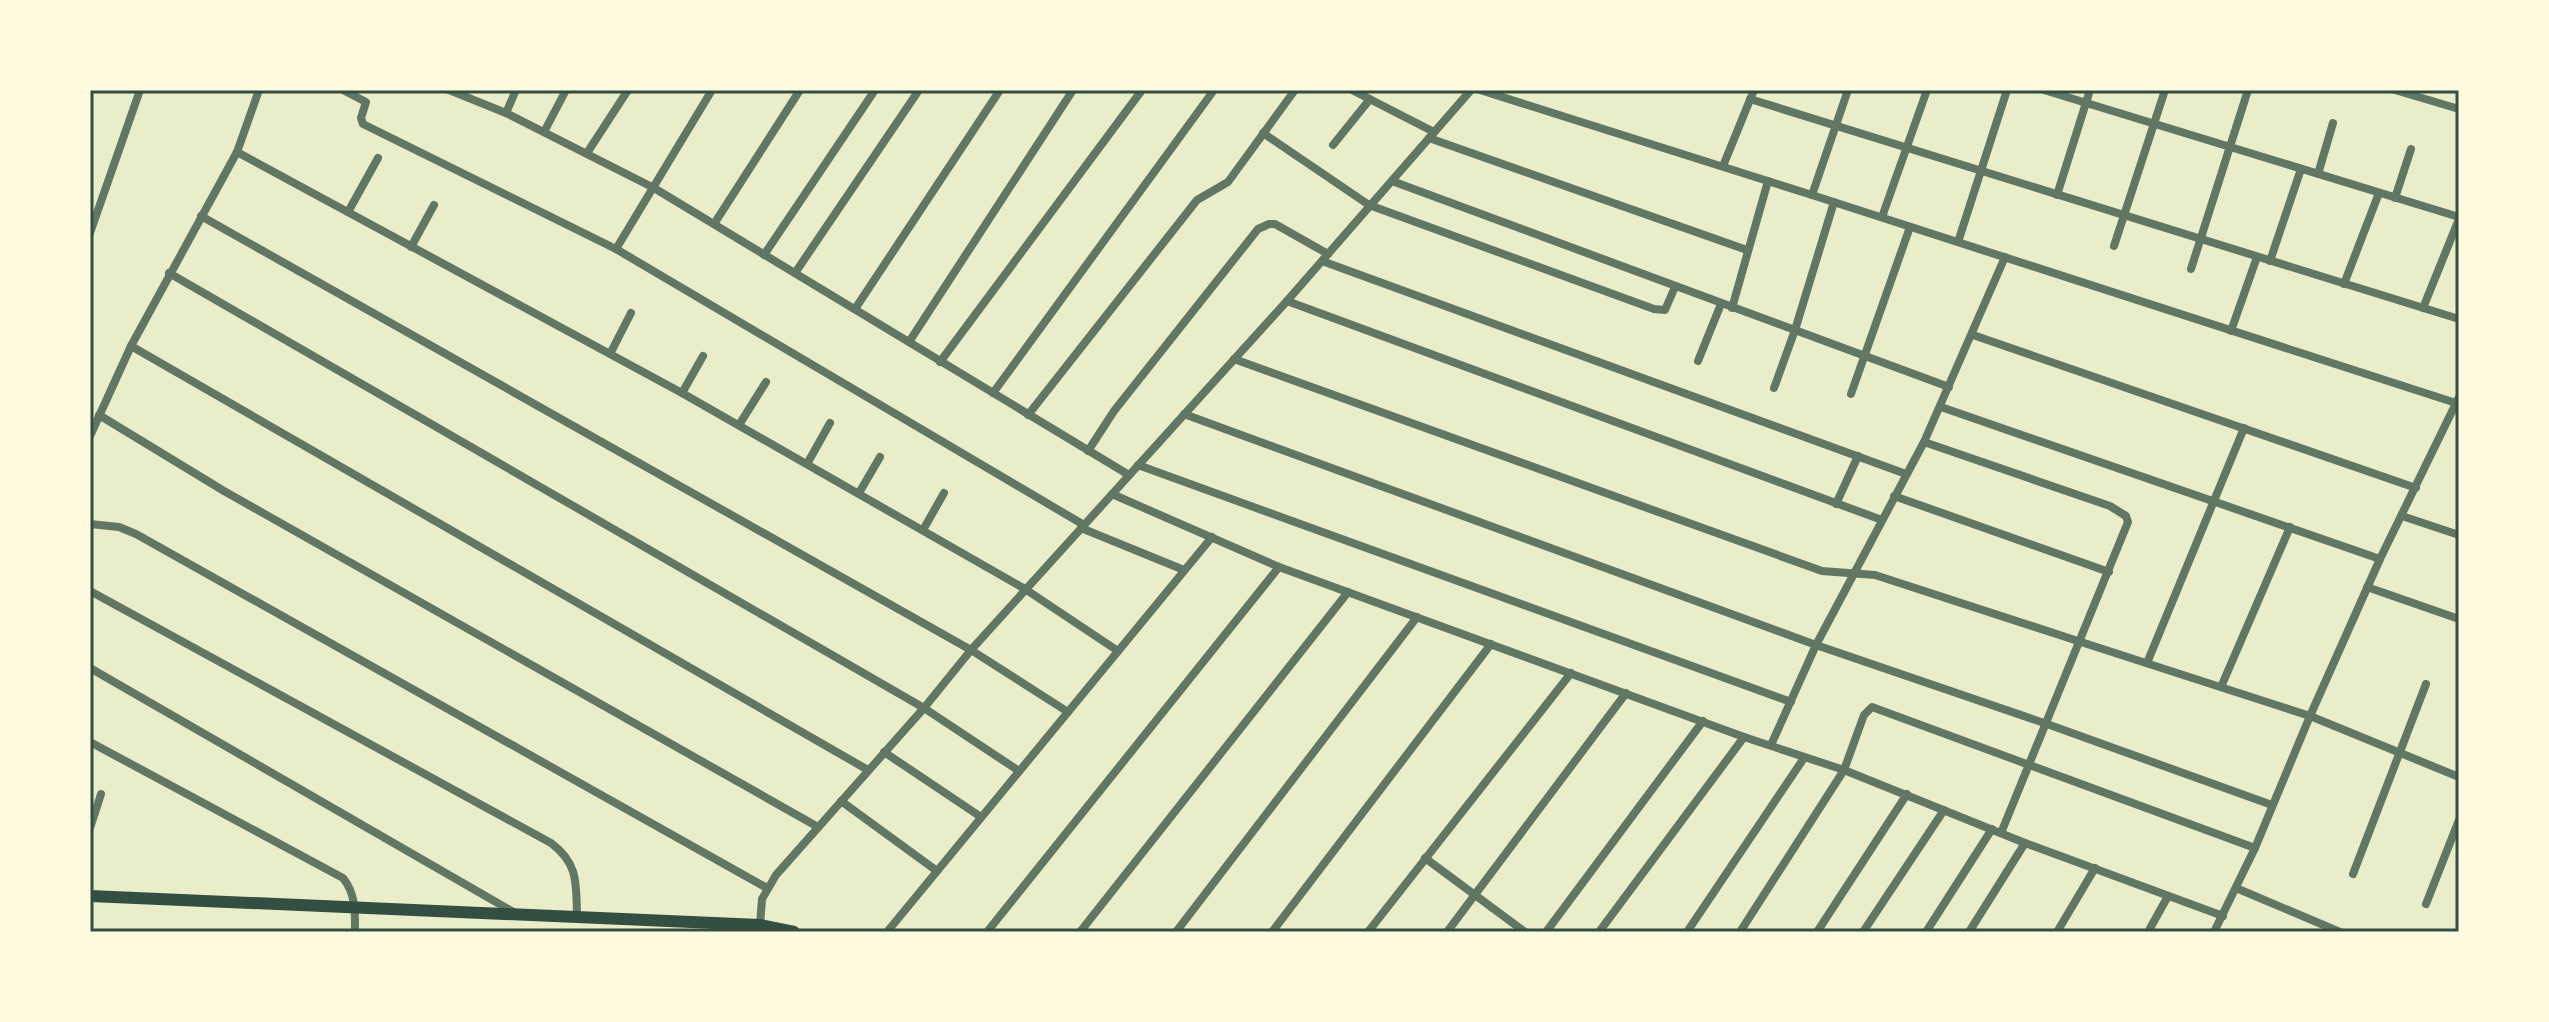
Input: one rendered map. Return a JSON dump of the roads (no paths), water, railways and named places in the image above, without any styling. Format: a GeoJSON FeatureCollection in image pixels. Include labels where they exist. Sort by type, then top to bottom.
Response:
{"type":"FeatureCollection","features":[{"type":"Feature","properties":{"kind":"main road"},"geometry":{"type":"LineString","coordinates":[[90,896],[760,925],[793,932]]}},
{"type":"Feature","properties":{"kind":"street"},"geometry":{"type":"LineString","coordinates":[[90,233],[140,90]]}},
{"type":"Feature","properties":{"kind":"street"},"geometry":{"type":"LineString","coordinates":[[90,436],[131,346],[237,152],[259,90]]}},
{"type":"Feature","properties":{"kind":"street"},"geometry":{"type":"LineString","coordinates":[[343,90],[366,102],[361,118],[363,124],[616,249],[1082,526],[1184,570]]}},
{"type":"Feature","properties":{"kind":"street"},"geometry":{"type":"LineString","coordinates":[[449,90],[506,113],[654,188],[1129,475]]}},
{"type":"Feature","properties":{"kind":"street"},"geometry":{"type":"LineString","coordinates":[[506,113],[516,90]]}},
{"type":"Feature","properties":{"kind":"street"},"geometry":{"type":"LineString","coordinates":[[544,132],[566,90]]}},
{"type":"Feature","properties":{"kind":"street"},"geometry":{"type":"LineString","coordinates":[[587,153],[628,90]]}},
{"type":"Feature","properties":{"kind":"street"},"geometry":{"type":"LineString","coordinates":[[616,249],[712,90]]}},
{"type":"Feature","properties":{"kind":"street"},"geometry":{"type":"LineString","coordinates":[[714,224],[800,90]]}},
{"type":"Feature","properties":{"kind":"street"},"geometry":{"type":"LineString","coordinates":[[764,255],[875,90]]}},
{"type":"Feature","properties":{"kind":"street"},"geometry":{"type":"LineString","coordinates":[[795,273],[919,90]]}},
{"type":"Feature","properties":{"kind":"street"},"geometry":{"type":"LineString","coordinates":[[855,309],[1000,90]]}},
{"type":"Feature","properties":{"kind":"street"},"geometry":{"type":"LineString","coordinates":[[909,342],[1073,90]]}},
{"type":"Feature","properties":{"kind":"street"},"geometry":{"type":"LineString","coordinates":[[940,362],[1142,90]]}},
{"type":"Feature","properties":{"kind":"street"},"geometry":{"type":"LineString","coordinates":[[993,393],[1214,90]]}},
{"type":"Feature","properties":{"kind":"street"},"geometry":{"type":"LineString","coordinates":[[1028,415],[1197,200],[1228,182],[1295,90]]}},
{"type":"Feature","properties":{"kind":"street"},"geometry":{"type":"LineString","coordinates":[[1352,90],[1432,135],[1747,250]]}},
{"type":"Feature","properties":{"kind":"street"},"geometry":{"type":"LineString","coordinates":[[760,925],[760,910],[767,888],[818,827],[1025,589],[1287,301],[1471,90]]}},
{"type":"Feature","properties":{"kind":"street"},"geometry":{"type":"LineString","coordinates":[[1480,90],[2231,331],[2458,400],[2367,587],[2255,848],[2214,932]]}},
{"type":"Feature","properties":{"kind":"street"},"geometry":{"type":"LineString","coordinates":[[1812,195],[1848,90]]}},
{"type":"Feature","properties":{"kind":"street"},"geometry":{"type":"LineString","coordinates":[[1882,217],[1927,90]]}},
{"type":"Feature","properties":{"kind":"street"},"geometry":{"type":"LineString","coordinates":[[1958,242],[2007,90]]}},
{"type":"Feature","properties":{"kind":"street"},"geometry":{"type":"LineString","coordinates":[[2044,90],[2459,218],[2423,308]]}},
{"type":"Feature","properties":{"kind":"street"},"geometry":{"type":"LineString","coordinates":[[2057,195],[2090,90]]}},
{"type":"Feature","properties":{"kind":"street"},"geometry":{"type":"LineString","coordinates":[[2114,246],[2165,90]]}},
{"type":"Feature","properties":{"kind":"street"},"geometry":{"type":"LineString","coordinates":[[2191,269],[2248,90]]}},
{"type":"Feature","properties":{"kind":"street"},"geometry":{"type":"LineString","coordinates":[[2395,90],[2459,109]]}},
{"type":"Feature","properties":{"kind":"street"},"geometry":{"type":"LineString","coordinates":[[2431,101],[2434,90]]}},
{"type":"Feature","properties":{"kind":"street"},"geometry":{"type":"LineString","coordinates":[[1723,166],[1752,95],[1836,126],[2459,319]]}},
{"type":"Feature","properties":{"kind":"street"},"geometry":{"type":"LineString","coordinates":[[1333,145],[1370,99]]}},
{"type":"Feature","properties":{"kind":"street"},"geometry":{"type":"LineString","coordinates":[[2318,174],[2333,123]]}},
{"type":"Feature","properties":{"kind":"street"},"geometry":{"type":"LineString","coordinates":[[1263,133],[1369,205],[1654,309],[1665,310],[1675,287]]}},
{"type":"Feature","properties":{"kind":"street"},"geometry":{"type":"LineString","coordinates":[[2395,198],[2411,149]]}},
{"type":"Feature","properties":{"kind":"street"},"geometry":{"type":"LineString","coordinates":[[237,152],[739,425],[1025,589],[1118,651]]}},
{"type":"Feature","properties":{"kind":"street"},"geometry":{"type":"LineString","coordinates":[[348,212],[378,158]]}},
{"type":"Feature","properties":{"kind":"street"},"geometry":{"type":"LineString","coordinates":[[2270,261],[2301,169]]}},
{"type":"Feature","properties":{"kind":"street"},"geometry":{"type":"LineString","coordinates":[[1392,181],[1949,387]]}},
{"type":"Feature","properties":{"kind":"street"},"geometry":{"type":"LineString","coordinates":[[1732,308],[1768,181]]}},
{"type":"Feature","properties":{"kind":"street"},"geometry":{"type":"LineString","coordinates":[[2344,284],[2379,193]]}},
{"type":"Feature","properties":{"kind":"street"},"geometry":{"type":"LineString","coordinates":[[1774,388],[1834,202]]}},
{"type":"Feature","properties":{"kind":"street"},"geometry":{"type":"LineString","coordinates":[[411,247],[434,205]]}},
{"type":"Feature","properties":{"kind":"street"},"geometry":{"type":"LineString","coordinates":[[201,216],[971,650],[1068,712]]}},
{"type":"Feature","properties":{"kind":"street"},"geometry":{"type":"LineString","coordinates":[[1088,451],[1114,411],[1258,229],[1275,224],[1325,257],[1906,474]]}},
{"type":"Feature","properties":{"kind":"street"},"geometry":{"type":"LineString","coordinates":[[1851,394],[1910,227]]}},
{"type":"Feature","properties":{"kind":"street"},"geometry":{"type":"LineString","coordinates":[[1771,745],[1816,645],[1941,407],[2005,257]]}},
{"type":"Feature","properties":{"kind":"street"},"geometry":{"type":"LineString","coordinates":[[2231,331],[2257,257]]}},
{"type":"Feature","properties":{"kind":"street"},"geometry":{"type":"LineString","coordinates":[[169,273],[924,708],[1019,771]]}},
{"type":"Feature","properties":{"kind":"street"},"geometry":{"type":"LineString","coordinates":[[1287,301],[1882,520]]}},
{"type":"Feature","properties":{"kind":"street"},"geometry":{"type":"LineString","coordinates":[[1698,361],[1721,304]]}},
{"type":"Feature","properties":{"kind":"street"},"geometry":{"type":"LineString","coordinates":[[610,354],[631,313]]}},
{"type":"Feature","properties":{"kind":"street"},"geometry":{"type":"LineString","coordinates":[[1973,335],[2416,488]]}},
{"type":"Feature","properties":{"kind":"street"},"geometry":{"type":"LineString","coordinates":[[131,346],[868,770]]}},
{"type":"Feature","properties":{"kind":"street"},"geometry":{"type":"LineString","coordinates":[[682,393],[703,356]]}},
{"type":"Feature","properties":{"kind":"street"},"geometry":{"type":"LineString","coordinates":[[1234,359],[1822,571],[1875,575],[2310,716],[2459,777]]}},
{"type":"Feature","properties":{"kind":"street"},"geometry":{"type":"LineString","coordinates":[[739,425],[766,382]]}},
{"type":"Feature","properties":{"kind":"street"},"geometry":{"type":"LineString","coordinates":[[1941,407],[2380,559]]}},
{"type":"Feature","properties":{"kind":"street"},"geometry":{"type":"LineString","coordinates":[[1184,414],[1816,645],[2272,805]]}},
{"type":"Feature","properties":{"kind":"street"},"geometry":{"type":"LineString","coordinates":[[99,415],[224,491],[818,827]]}},
{"type":"Feature","properties":{"kind":"street"},"geometry":{"type":"LineString","coordinates":[[807,464],[830,423]]}},
{"type":"Feature","properties":{"kind":"street"},"geometry":{"type":"LineString","coordinates":[[2147,663],[2244,428]]}},
{"type":"Feature","properties":{"kind":"street"},"geometry":{"type":"LineString","coordinates":[[1924,442],[2110,506],[2126,516],[2128,522],[2047,724],[1997,831],[1926,932]]}},
{"type":"Feature","properties":{"kind":"street"},"geometry":{"type":"LineString","coordinates":[[1836,504],[1858,456]]}},
{"type":"Feature","properties":{"kind":"street"},"geometry":{"type":"LineString","coordinates":[[859,493],[880,457]]}},
{"type":"Feature","properties":{"kind":"street"},"geometry":{"type":"LineString","coordinates":[[1138,465],[1791,702]]}},
{"type":"Feature","properties":{"kind":"street"},"geometry":{"type":"LineString","coordinates":[[923,530],[944,493]]}},
{"type":"Feature","properties":{"kind":"street"},"geometry":{"type":"LineString","coordinates":[[1112,494],[1279,567],[1744,737],[1844,770],[2025,843],[2223,916]]}},
{"type":"Feature","properties":{"kind":"street"},"geometry":{"type":"LineString","coordinates":[[1894,496],[2109,572]]}},
{"type":"Feature","properties":{"kind":"street"},"geometry":{"type":"LineString","coordinates":[[2402,516],[2459,535]]}},
{"type":"Feature","properties":{"kind":"street"},"geometry":{"type":"LineString","coordinates":[[90,524],[119,527],[136,534],[767,888]]}},
{"type":"Feature","properties":{"kind":"street"},"geometry":{"type":"LineString","coordinates":[[2221,687],[2290,527]]}},
{"type":"Feature","properties":{"kind":"street"},"geometry":{"type":"LineString","coordinates":[[887,932],[1212,537]]}},
{"type":"Feature","properties":{"kind":"street"},"geometry":{"type":"LineString","coordinates":[[987,932],[1279,567]]}},
{"type":"Feature","properties":{"kind":"street"},"geometry":{"type":"LineString","coordinates":[[2367,587],[2459,619]]}},
{"type":"Feature","properties":{"kind":"street"},"geometry":{"type":"LineString","coordinates":[[90,591],[551,843],[572,864],[576,879],[577,916]]}},
{"type":"Feature","properties":{"kind":"street"},"geometry":{"type":"LineString","coordinates":[[1080,932],[1348,592]]}},
{"type":"Feature","properties":{"kind":"street"},"geometry":{"type":"LineString","coordinates":[[1176,932],[1417,617]]}},
{"type":"Feature","properties":{"kind":"street"},"geometry":{"type":"LineString","coordinates":[[1272,932],[1491,644]]}},
{"type":"Feature","properties":{"kind":"street"},"geometry":{"type":"LineString","coordinates":[[90,668],[515,913]]}},
{"type":"Feature","properties":{"kind":"street"},"geometry":{"type":"LineString","coordinates":[[1368,932],[1571,673]]}},
{"type":"Feature","properties":{"kind":"street"},"geometry":{"type":"LineString","coordinates":[[2353,874],[2426,684]]}},
{"type":"Feature","properties":{"kind":"street"},"geometry":{"type":"LineString","coordinates":[[1447,932],[1626,693]]}},
{"type":"Feature","properties":{"kind":"street"},"geometry":{"type":"LineString","coordinates":[[1740,932],[1844,770],[1864,715],[1872,707],[2255,848]]}},
{"type":"Feature","properties":{"kind":"street"},"geometry":{"type":"LineString","coordinates":[[1546,932],[1703,721]]}},
{"type":"Feature","properties":{"kind":"street"},"geometry":{"type":"LineString","coordinates":[[1599,932],[1744,737]]}},
{"type":"Feature","properties":{"kind":"street"},"geometry":{"type":"LineString","coordinates":[[90,742],[333,871],[350,888],[355,907],[355,932]]}},
{"type":"Feature","properties":{"kind":"street"},"geometry":{"type":"LineString","coordinates":[[884,752],[981,817]]}},
{"type":"Feature","properties":{"kind":"street"},"geometry":{"type":"LineString","coordinates":[[1687,932],[1804,758]]}},
{"type":"Feature","properties":{"kind":"street"},"geometry":{"type":"LineString","coordinates":[[90,828],[101,794]]}},
{"type":"Feature","properties":{"kind":"street"},"geometry":{"type":"LineString","coordinates":[[1817,932],[1907,794]]}},
{"type":"Feature","properties":{"kind":"street"},"geometry":{"type":"LineString","coordinates":[[841,801],[937,871]]}},
{"type":"Feature","properties":{"kind":"street"},"geometry":{"type":"LineString","coordinates":[[1863,932],[1944,810]]}},
{"type":"Feature","properties":{"kind":"street"},"geometry":{"type":"LineString","coordinates":[[2426,904],[2459,820]]}},
{"type":"Feature","properties":{"kind":"street"},"geometry":{"type":"LineString","coordinates":[[1969,932],[2025,843]]}},
{"type":"Feature","properties":{"kind":"street"},"geometry":{"type":"LineString","coordinates":[[1425,858],[1525,932]]}},
{"type":"Feature","properties":{"kind":"street"},"geometry":{"type":"LineString","coordinates":[[2057,932],[2095,868]]}},
{"type":"Feature","properties":{"kind":"street"},"geometry":{"type":"LineString","coordinates":[[2236,888],[2340,932]]}},
{"type":"Feature","properties":{"kind":"street"},"geometry":{"type":"LineString","coordinates":[[2148,932],[2168,896]]}}]}
